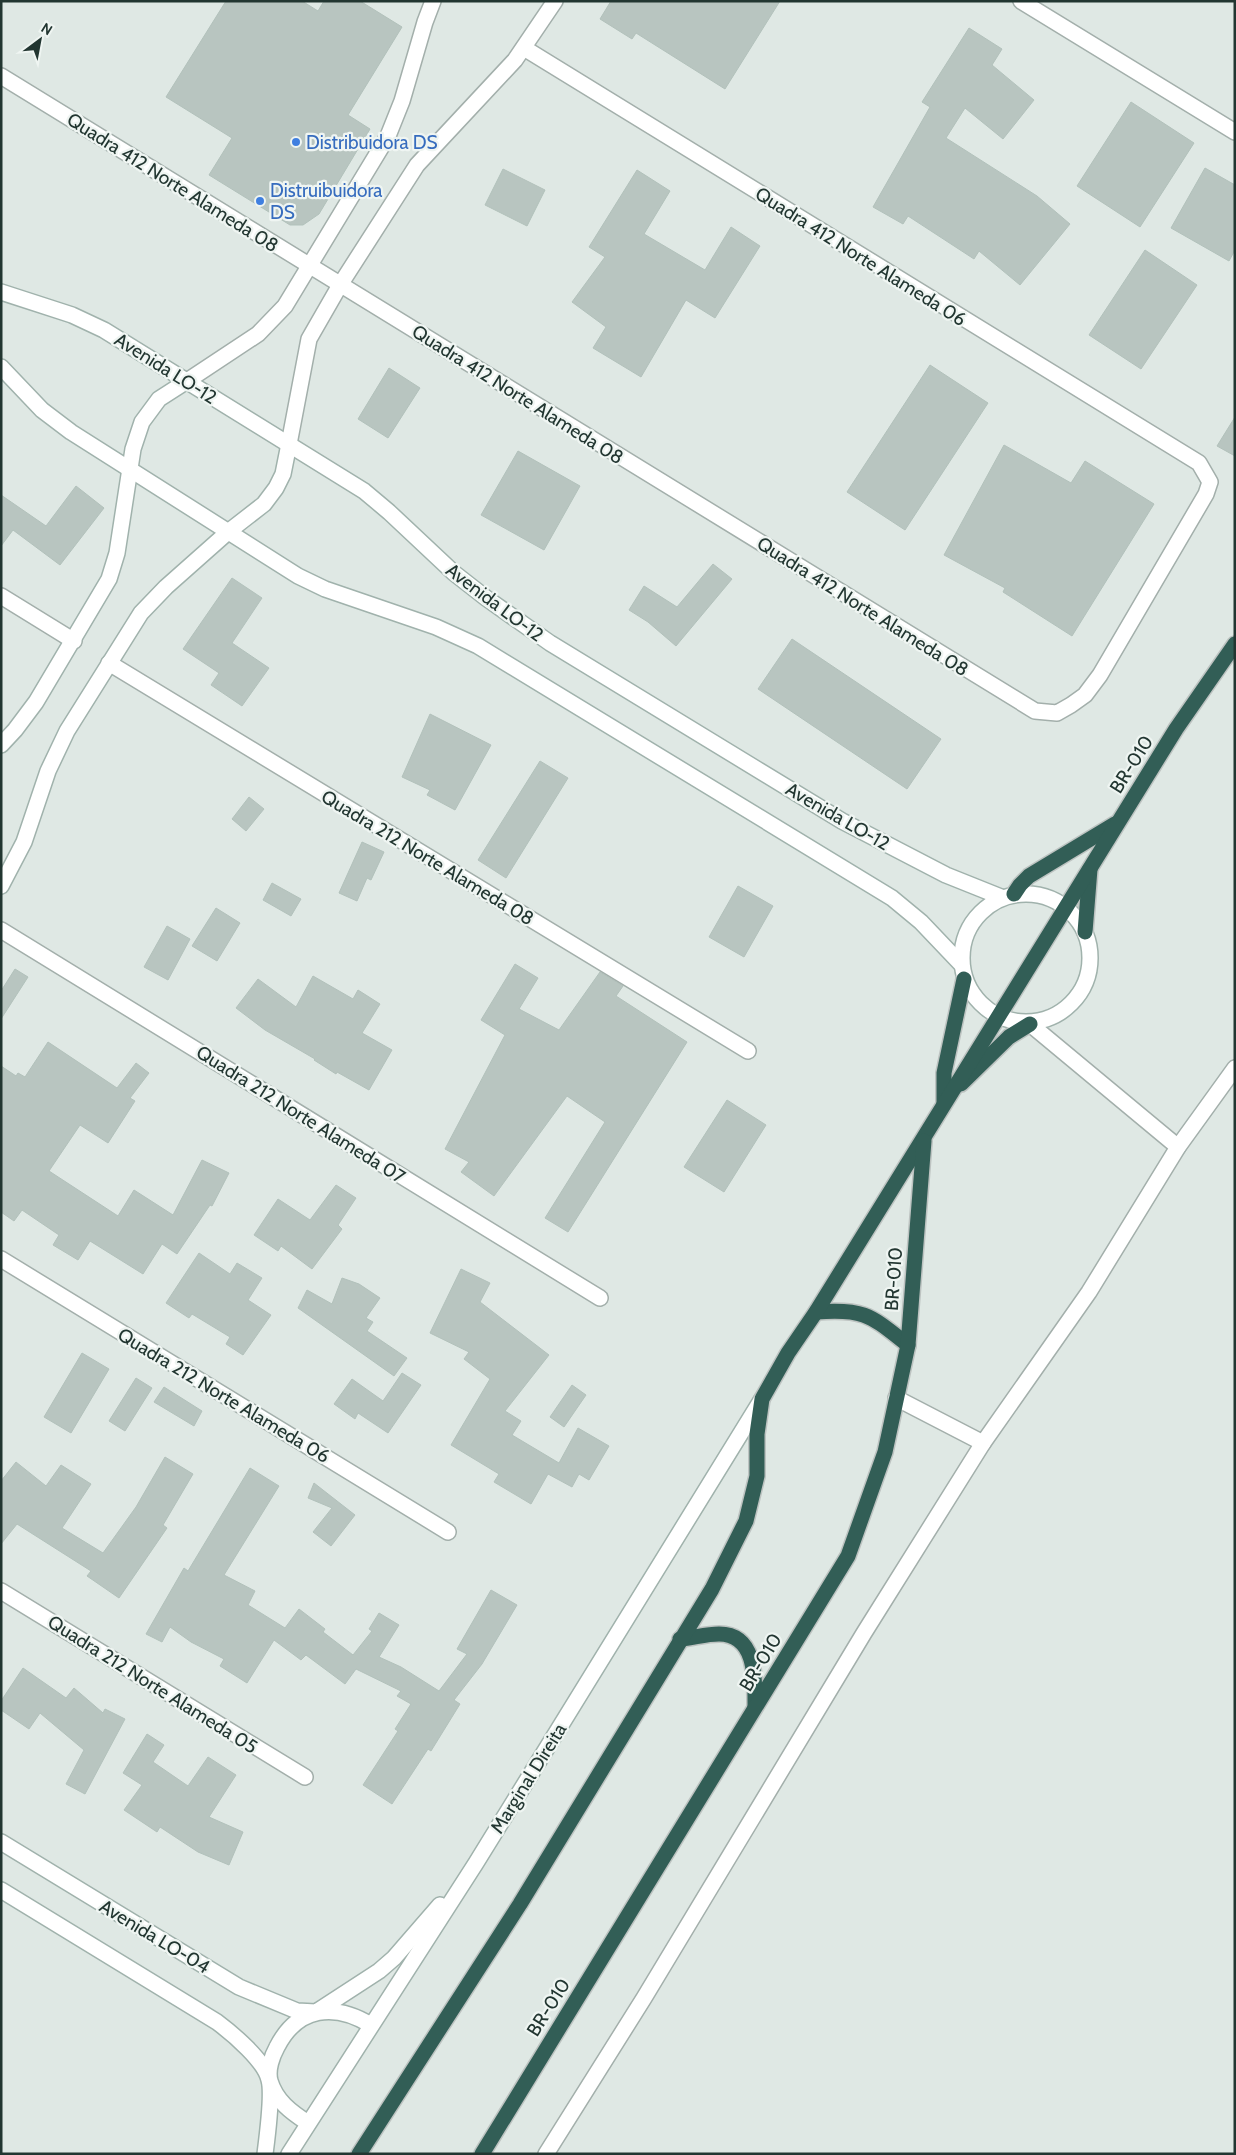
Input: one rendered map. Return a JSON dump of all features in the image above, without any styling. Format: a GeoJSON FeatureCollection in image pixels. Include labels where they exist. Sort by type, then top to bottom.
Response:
{"type":"FeatureCollection","features":[{"type":"Feature","properties":{"kind":"highway","name":"BR-010"},"geometry":{"type":"LineString","coordinates":[[762,1399],[788,1352],[816,1312],[1176,728],[1235,644]]}},
{"type":"Feature","properties":{"kind":"highway"},"geometry":{"type":"LineString","coordinates":[[1008,896],[1029,876],[1118,822]]}},
{"type":"Feature","properties":{"kind":"highway"},"geometry":{"type":"LineString","coordinates":[[1085,932],[1090,866]]}},
{"type":"Feature","properties":{"kind":"highway"},"geometry":{"type":"LineString","coordinates":[[948,1097],[944,1072],[962,971]]}},
{"type":"Feature","properties":{"kind":"highway"},"geometry":{"type":"LineString","coordinates":[[948,1097],[1008,1037],[1030,1024]]}},
{"type":"Feature","properties":{"kind":"highway","name":"BR-010"},"geometry":{"type":"LineString","coordinates":[[482,2154],[848,1556],[885,1452],[908,1345],[924,1136]]}},
{"type":"Feature","properties":{"kind":"highway"},"geometry":{"type":"LineString","coordinates":[[816,1312],[857,1311],[874,1318],[908,1345]]}},
{"type":"Feature","properties":{"kind":"highway"},"geometry":{"type":"LineString","coordinates":[[358,2154],[520,1904],[712,1589],[746,1521],[756,1476],[757,1434],[762,1399]]}},
{"type":"Feature","properties":{"kind":"highway"},"geometry":{"type":"LineString","coordinates":[[680,1640],[719,1634],[741,1641],[746,1647],[753,1664],[755,1708]]}},
{"type":"Feature","properties":{"kind":"street"},"geometry":{"type":"LineString","coordinates":[[1,745],[36,702],[103,591],[115,562],[134,443],[142,422],[159,399],[258,334],[285,306],[388,136],[402,101],[433,1]]}},
{"type":"Feature","properties":{"kind":"street"},"geometry":{"type":"LineString","coordinates":[[1,886],[24,842],[48,771],[67,731],[141,613],[150,602],[228,532],[264,504],[276,488],[283,474],[309,339],[340,285],[417,165],[487,91],[524,48],[555,1]]}},
{"type":"Feature","properties":{"kind":"street"},"geometry":{"type":"LineString","coordinates":[[1021,1],[1235,132]]}},
{"type":"Feature","properties":{"kind":"street","name":"Quadra 412 Norte Alameda 06"},"geometry":{"type":"LineString","coordinates":[[524,48],[1200,463],[1210,482],[1206,494],[1100,674],[1085,695],[1071,706],[1057,713],[1035,711]]}},
{"type":"Feature","properties":{"kind":"street","name":"Quadra 412 Norte Alameda 08"},"geometry":{"type":"LineString","coordinates":[[1,76],[1035,711]]}},
{"type":"Feature","properties":{"kind":"street","name":"Avenida LO-12"},"geometry":{"type":"LineString","coordinates":[[1,292],[50,307],[98,327],[364,491],[454,573],[550,643],[842,821],[946,875],[1008,896]]}},
{"type":"Feature","properties":{"kind":"street"},"geometry":{"type":"LineString","coordinates":[[1,367],[46,414],[71,432],[298,576],[325,589],[436,626],[478,646],[892,898],[921,922],[962,971],[978,1000],[998,1016],[1030,1024],[1178,1147]]}},
{"type":"Feature","properties":{"kind":"street"},"geometry":{"type":"LineString","coordinates":[[1,596],[74,641]]}},
{"type":"Feature","properties":{"kind":"street","name":"Quadra 212 Norte Alameda 08"},"geometry":{"type":"LineString","coordinates":[[109,663],[748,1051]]}},
{"type":"Feature","properties":{"kind":"street"},"geometry":{"type":"LineString","coordinates":[[962,971],[962,943],[970,924],[984,908],[1008,896],[1032,893],[1050,898],[1066,907],[1077,918],[1085,932],[1090,947],[1090,963],[1085,983],[1074,1000],[1058,1014],[1030,1024]]}},
{"type":"Feature","properties":{"kind":"street","name":"Quadra 212 Norte Alameda 07"},"geometry":{"type":"LineString","coordinates":[[1,930],[600,1298]]}},
{"type":"Feature","properties":{"kind":"street"},"geometry":{"type":"LineString","coordinates":[[546,2154],[644,1998],[864,1633],[983,1443],[1089,1292],[1178,1147],[1235,1068]]}},
{"type":"Feature","properties":{"kind":"street","name":"Quadra 212 Norte Alameda 06"},"geometry":{"type":"LineString","coordinates":[[1,1259],[448,1532]]}},
{"type":"Feature","properties":{"kind":"street"},"geometry":{"type":"LineString","coordinates":[[896,1398],[983,1443]]}},
{"type":"Feature","properties":{"kind":"street","name":"Marginal Direita"},"geometry":{"type":"LineString","coordinates":[[289,2154],[476,1863],[762,1399]]}},
{"type":"Feature","properties":{"kind":"street","name":"Quadra 212 Norte Alameda 05"},"geometry":{"type":"LineString","coordinates":[[1,1591],[305,1777]]}},
{"type":"Feature","properties":{"kind":"street","name":"Avenida LO-04"},"geometry":{"type":"LineString","coordinates":[[1,1842],[239,1987],[297,2011],[344,2012],[356,2016],[372,2026]]}},
{"type":"Feature","properties":{"kind":"street"},"geometry":{"type":"LineString","coordinates":[[265,2154],[269,2079],[272,2059],[284,2035],[296,2023],[379,1971],[394,1958],[476,1863]]}},
{"type":"Feature","properties":{"kind":"street"},"geometry":{"type":"LineString","coordinates":[[1,1890],[217,2022],[235,2036],[252,2054],[286,2107],[308,2123]]}},
{"type":"Feature","properties":{"kind":"building"},"geometry":{"type":"Polygon","coordinates":[[[226,1],[302,1],[318,11],[324,1],[360,1],[402,27],[348,115],[370,129],[319,214],[303,225],[290,225],[209,175],[232,138],[166,97],[226,1]]]}},
{"type":"Feature","properties":{"kind":"building"},"geometry":{"type":"Polygon","coordinates":[[[611,1],[780,1],[725,89],[636,33],[632,39],[600,19],[611,1]]]}},
{"type":"Feature","properties":{"kind":"building"},"geometry":{"type":"Polygon","coordinates":[[[969,28],[1002,49],[992,65],[1034,100],[1003,139],[965,108],[946,138],[1037,196],[1070,224],[1020,285],[979,251],[974,259],[908,216],[903,224],[873,207],[930,107],[922,102],[969,28]]]}},
{"type":"Feature","properties":{"kind":"building"},"geometry":{"type":"Polygon","coordinates":[[[1131,102],[1194,143],[1140,227],[1077,186],[1131,102]]]}},
{"type":"Feature","properties":{"kind":"building"},"geometry":{"type":"Polygon","coordinates":[[[1205,168],[1235,185],[1235,250],[1229,261],[1171,228],[1205,168]]]}},
{"type":"Feature","properties":{"kind":"building"},"geometry":{"type":"Polygon","coordinates":[[[503,169],[545,190],[527,226],[485,205],[503,169]]]}},
{"type":"Feature","properties":{"kind":"building"},"geometry":{"type":"Polygon","coordinates":[[[637,170],[670,191],[644,234],[705,270],[731,227],[760,246],[715,318],[686,300],[641,377],[593,348],[606,327],[572,302],[605,257],[589,247],[637,170]]]}},
{"type":"Feature","properties":{"kind":"building"},"geometry":{"type":"Polygon","coordinates":[[[1145,250],[1197,285],[1141,369],[1089,335],[1145,250]]]}},
{"type":"Feature","properties":{"kind":"building"},"geometry":{"type":"Polygon","coordinates":[[[930,365],[988,403],[905,530],[847,492],[930,365]]]}},
{"type":"Feature","properties":{"kind":"building"},"geometry":{"type":"Polygon","coordinates":[[[389,368],[420,388],[388,438],[358,419],[389,368]]]}},
{"type":"Feature","properties":{"kind":"building"},"geometry":{"type":"Polygon","coordinates":[[[1235,417],[1235,456],[1217,446],[1235,417]]]}},
{"type":"Feature","properties":{"kind":"building"},"geometry":{"type":"Polygon","coordinates":[[[1004,445],[1071,483],[1085,461],[1154,504],[1072,636],[1003,592],[1005,588],[944,555],[1004,445]]]}},
{"type":"Feature","properties":{"kind":"building"},"geometry":{"type":"Polygon","coordinates":[[[518,451],[580,486],[544,550],[481,515],[518,451]]]}},
{"type":"Feature","properties":{"kind":"building"},"geometry":{"type":"Polygon","coordinates":[[[76,486],[104,508],[60,565],[13,530],[1,546],[1,495],[46,526],[76,486]]]}},
{"type":"Feature","properties":{"kind":"building"},"geometry":{"type":"Polygon","coordinates":[[[713,564],[732,579],[676,646],[648,622],[629,610],[644,586],[677,607],[713,564]]]}},
{"type":"Feature","properties":{"kind":"building"},"geometry":{"type":"Polygon","coordinates":[[[232,578],[262,598],[232,643],[269,668],[242,706],[211,685],[219,673],[183,649],[232,578]]]}},
{"type":"Feature","properties":{"kind":"building"},"geometry":{"type":"Polygon","coordinates":[[[792,639],[941,739],[907,789],[758,689],[792,639]]]}},
{"type":"Feature","properties":{"kind":"building"},"geometry":{"type":"Polygon","coordinates":[[[430,714],[491,745],[455,810],[427,795],[430,790],[402,777],[430,714]]]}},
{"type":"Feature","properties":{"kind":"building"},"geometry":{"type":"Polygon","coordinates":[[[540,761],[568,778],[506,878],[478,860],[540,761]]]}},
{"type":"Feature","properties":{"kind":"building"},"geometry":{"type":"Polygon","coordinates":[[[249,797],[264,809],[246,831],[232,819],[249,797]]]}},
{"type":"Feature","properties":{"kind":"building"},"geometry":{"type":"Polygon","coordinates":[[[362,842],[384,852],[371,880],[367,878],[357,901],[339,893],[362,842]]]}},
{"type":"Feature","properties":{"kind":"building"},"geometry":{"type":"Polygon","coordinates":[[[272,883],[301,899],[291,916],[263,900],[272,883]]]}},
{"type":"Feature","properties":{"kind":"building"},"geometry":{"type":"Polygon","coordinates":[[[738,886],[773,906],[744,957],[709,937],[738,886]]]}},
{"type":"Feature","properties":{"kind":"building"},"geometry":{"type":"Polygon","coordinates":[[[216,908],[240,923],[217,961],[192,946],[216,908]]]}},
{"type":"Feature","properties":{"kind":"building"},"geometry":{"type":"Polygon","coordinates":[[[167,926],[190,939],[168,980],[144,967],[167,926]]]}},
{"type":"Feature","properties":{"kind":"building"},"geometry":{"type":"Polygon","coordinates":[[[515,964],[538,978],[519,1009],[559,1030],[600,972],[623,986],[616,996],[687,1042],[568,1232],[545,1218],[605,1122],[567,1096],[494,1196],[461,1172],[469,1162],[445,1149],[505,1035],[481,1020],[515,964]]]}},
{"type":"Feature","properties":{"kind":"building"},"geometry":{"type":"Polygon","coordinates":[[[15,969],[28,977],[1,1019],[1,991],[15,969]]]}},
{"type":"Feature","properties":{"kind":"building"},"geometry":{"type":"Polygon","coordinates":[[[313,976],[353,999],[358,990],[380,1004],[362,1033],[392,1050],[369,1090],[337,1072],[336,1074],[315,1059],[265,1030],[236,1008],[258,979],[296,1007],[313,976]]]}},
{"type":"Feature","properties":{"kind":"building"},"geometry":{"type":"Polygon","coordinates":[[[48,1042],[117,1088],[136,1063],[149,1073],[130,1098],[135,1101],[108,1143],[80,1125],[49,1171],[118,1216],[134,1190],[173,1215],[202,1160],[229,1173],[212,1206],[210,1205],[177,1254],[162,1244],[143,1274],[90,1241],[78,1260],[53,1245],[59,1235],[22,1210],[14,1221],[1,1212],[1,1066],[16,1076],[18,1073],[25,1077],[48,1042]]]}},
{"type":"Feature","properties":{"kind":"building"},"geometry":{"type":"Polygon","coordinates":[[[727,1100],[766,1125],[724,1192],[684,1167],[727,1100]]]}},
{"type":"Feature","properties":{"kind":"building"},"geometry":{"type":"Polygon","coordinates":[[[336,1185],[356,1198],[338,1225],[342,1229],[312,1269],[281,1246],[278,1251],[254,1235],[278,1199],[310,1220],[336,1185]]]}},
{"type":"Feature","properties":{"kind":"building"},"geometry":{"type":"Polygon","coordinates":[[[199,1253],[230,1274],[237,1263],[262,1278],[248,1300],[271,1315],[243,1355],[226,1344],[230,1337],[192,1314],[189,1318],[166,1303],[199,1253]]]}},
{"type":"Feature","properties":{"kind":"building"},"geometry":{"type":"Polygon","coordinates":[[[461,1269],[490,1283],[480,1302],[549,1355],[505,1411],[521,1421],[512,1435],[559,1463],[578,1428],[609,1446],[589,1480],[579,1474],[572,1487],[548,1474],[531,1504],[494,1482],[499,1474],[451,1445],[490,1379],[464,1359],[469,1352],[430,1333],[461,1269]]]}},
{"type":"Feature","properties":{"kind":"building"},"geometry":{"type":"Polygon","coordinates":[[[342,1278],[359,1284],[380,1298],[366,1318],[373,1322],[367,1331],[407,1358],[394,1376],[298,1308],[307,1290],[332,1304],[342,1278]]]}},
{"type":"Feature","properties":{"kind":"building"},"geometry":{"type":"Polygon","coordinates":[[[82,1353],[109,1369],[71,1433],[44,1417],[82,1353]]]}},
{"type":"Feature","properties":{"kind":"building"},"geometry":{"type":"Polygon","coordinates":[[[402,1373],[421,1385],[388,1433],[358,1413],[355,1419],[334,1404],[352,1379],[383,1401],[402,1373]]]}},
{"type":"Feature","properties":{"kind":"building"},"geometry":{"type":"Polygon","coordinates":[[[136,1378],[152,1388],[125,1431],[109,1421],[136,1378]]]}},
{"type":"Feature","properties":{"kind":"building"},"geometry":{"type":"Polygon","coordinates":[[[572,1385],[586,1395],[564,1427],[550,1417],[572,1385]]]}},
{"type":"Feature","properties":{"kind":"building"},"geometry":{"type":"Polygon","coordinates":[[[164,1387],[202,1411],[194,1426],[154,1402],[164,1387]]]}},
{"type":"Feature","properties":{"kind":"building"},"geometry":{"type":"Polygon","coordinates":[[[165,1457],[193,1474],[163,1525],[167,1528],[119,1598],[87,1576],[91,1571],[17,1524],[1,1544],[1,1481],[16,1462],[46,1486],[61,1465],[91,1484],[62,1528],[103,1553],[136,1507],[165,1457]]]}},
{"type":"Feature","properties":{"kind":"building"},"geometry":{"type":"Polygon","coordinates":[[[250,1468],[279,1486],[224,1575],[255,1591],[248,1605],[285,1628],[299,1609],[325,1629],[323,1632],[353,1655],[372,1631],[369,1629],[379,1613],[399,1625],[379,1657],[401,1667],[439,1691],[467,1654],[457,1649],[491,1590],[517,1605],[482,1664],[454,1700],[460,1704],[431,1751],[428,1749],[392,1804],[363,1785],[398,1731],[395,1729],[411,1704],[397,1696],[401,1691],[356,1669],[345,1684],[306,1655],[301,1660],[274,1640],[247,1683],[220,1666],[224,1659],[191,1642],[170,1627],[162,1642],[146,1634],[184,1568],[188,1571],[250,1468]]]}},
{"type":"Feature","properties":{"kind":"building"},"geometry":{"type":"Polygon","coordinates":[[[314,1483],[355,1515],[331,1546],[313,1532],[332,1508],[308,1498],[314,1483]]]}},
{"type":"Feature","properties":{"kind":"building"},"geometry":{"type":"Polygon","coordinates":[[[23,1668],[66,1698],[74,1688],[103,1713],[105,1709],[125,1719],[85,1794],[66,1784],[84,1750],[40,1713],[29,1729],[1,1710],[1,1701],[23,1668]]]}},
{"type":"Feature","properties":{"kind":"building"},"geometry":{"type":"Polygon","coordinates":[[[147,1734],[164,1745],[153,1762],[188,1786],[208,1757],[236,1775],[209,1817],[243,1832],[229,1865],[198,1852],[160,1827],[157,1832],[124,1810],[142,1785],[123,1773],[147,1734]]]}},
{"type":"Feature","properties":{"kind":"place","name":"Distribuidora DS"},"geometry":{"type":"Point","coordinates":[296,142]}},
{"type":"Feature","properties":{"kind":"place","name":"Distruibuidora DS"},"geometry":{"type":"Point","coordinates":[260,201]}}]}
